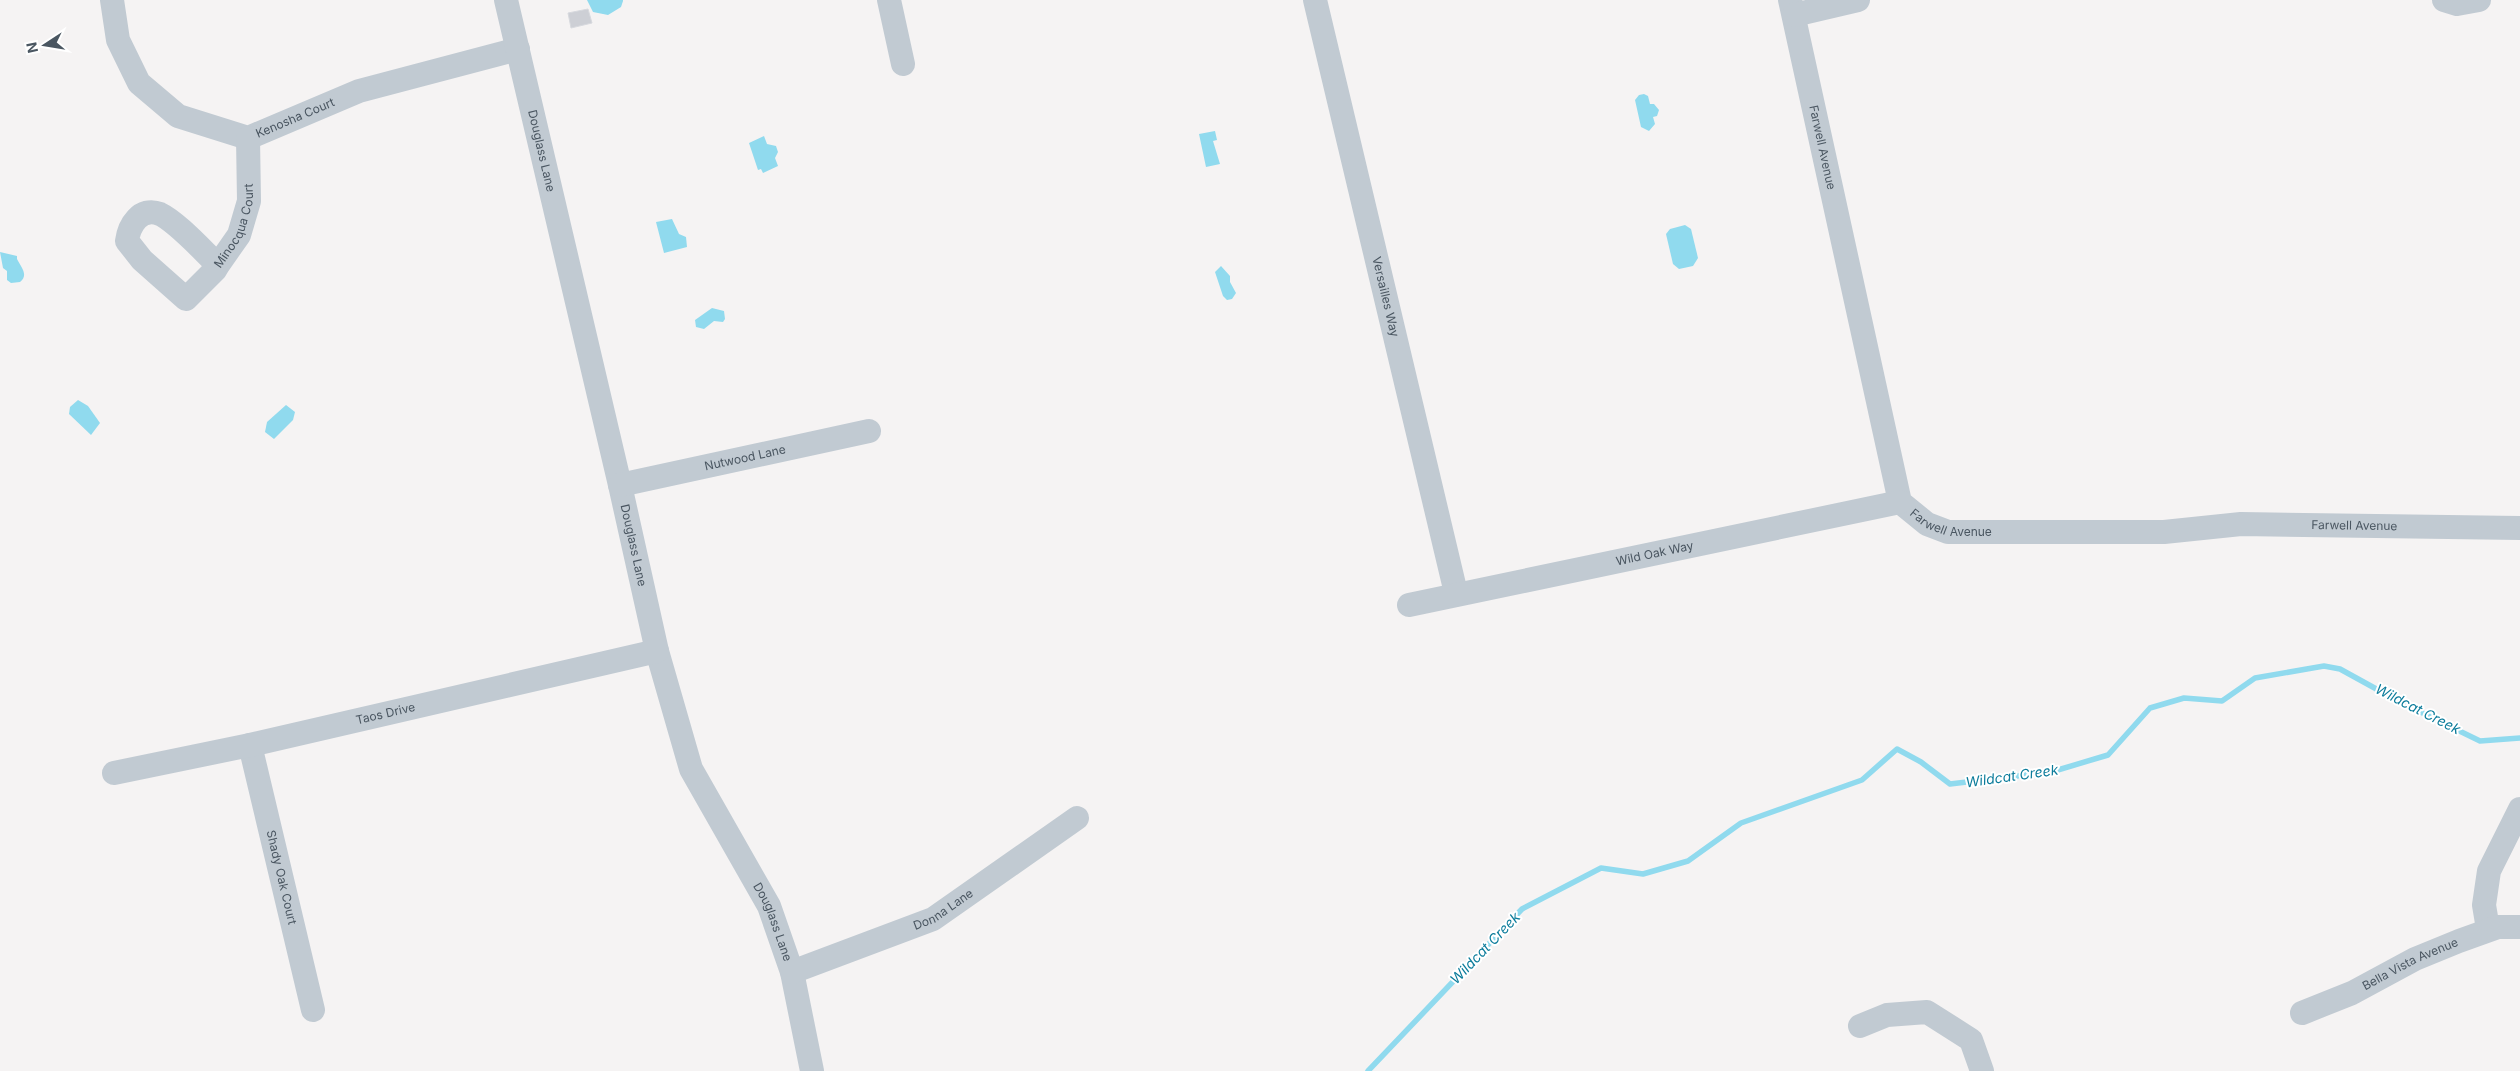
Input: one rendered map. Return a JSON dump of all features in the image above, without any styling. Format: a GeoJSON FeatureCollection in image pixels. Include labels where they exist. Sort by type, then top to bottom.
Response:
{"type":"FeatureCollection","features":[{"type":"Feature","properties":{"kind":"street","name":"Kenosha Court"},"geometry":{"type":"LineString","coordinates":[[112,0],[118,40],[139,83],[178,116],[248,138],[359,91],[518,49]]}},
{"type":"Feature","properties":{"kind":"street","name":"Douglass Lane"},"geometry":{"type":"LineString","coordinates":[[506,0],[657,651],[691,769],[769,906],[792,972],[812,1071]]}},
{"type":"Feature","properties":{"kind":"street"},"geometry":{"type":"LineString","coordinates":[[889,0],[903,64]]}},
{"type":"Feature","properties":{"kind":"street","name":"Versailles Way"},"geometry":{"type":"LineString","coordinates":[[1315,0],[1456,593]]}},
{"type":"Feature","properties":{"kind":"street"},"geometry":{"type":"LineString","coordinates":[[1792,7],[1858,0]]}},
{"type":"Feature","properties":{"kind":"street"},"geometry":{"type":"LineString","coordinates":[[2444,0],[2457,4],[2479,0]]}},
{"type":"Feature","properties":{"kind":"street","name":"Farwell Avenue"},"geometry":{"type":"LineString","coordinates":[[1792,7],[1900,502],[1926,524],[1948,532],[2164,532],[2241,524],[2520,528]]}},
{"type":"Feature","properties":{"kind":"street","name":"Minocqua Court"},"geometry":{"type":"LineString","coordinates":[[218,265],[159,214],[145,214],[133,220],[129,228],[127,241],[142,260],[186,299],[218,265],[239,235],[249,200],[248,138]]}},
{"type":"Feature","properties":{"kind":"street","name":"Nutwood Lane"},"geometry":{"type":"LineString","coordinates":[[620,485],[869,431]]}},
{"type":"Feature","properties":{"kind":"street","name":"Wild Oak Way"},"geometry":{"type":"LineString","coordinates":[[1409,604],[1900,502]]}},
{"type":"Feature","properties":{"kind":"street","name":"Taos Drive"},"geometry":{"type":"LineString","coordinates":[[114,773],[250,745],[657,651]]}},
{"type":"Feature","properties":{"kind":"street","name":"Shady Oak Court"},"geometry":{"type":"LineString","coordinates":[[250,745],[313,1010]]}},
{"type":"Feature","properties":{"kind":"street"},"geometry":{"type":"LineString","coordinates":[[2488,929],[2484,905],[2490,871],[2520,809]]}},
{"type":"Feature","properties":{"kind":"street","name":"Donna Lane"},"geometry":{"type":"LineString","coordinates":[[792,972],[933,919],[1078,818]]}},
{"type":"Feature","properties":{"kind":"street","name":"Bella Vista Avenue"},"geometry":{"type":"LineString","coordinates":[[2302,1014],[2352,993],[2415,959],[2488,929],[2520,927]]}},
{"type":"Feature","properties":{"kind":"street"},"geometry":{"type":"LineString","coordinates":[[1860,1026],[1887,1015],[1927,1012],[1971,1040],[1982,1071]]}},
{"type":"Feature","properties":{"kind":"water"},"geometry":{"type":"Polygon","coordinates":[[[587,0],[623,1],[621,7],[608,15],[593,12],[587,0]]]}},
{"type":"Feature","properties":{"kind":"water"},"geometry":{"type":"Polygon","coordinates":[[[1644,94],[1648,96],[1650,104],[1654,104],[1659,110],[1657,116],[1653,117],[1655,124],[1649,131],[1641,127],[1635,100],[1639,95],[1644,94]]]}},
{"type":"Feature","properties":{"kind":"water"},"geometry":{"type":"Polygon","coordinates":[[[1215,131],[1217,140],[1213,141],[1220,164],[1206,167],[1199,134],[1215,131]]]}},
{"type":"Feature","properties":{"kind":"water"},"geometry":{"type":"Polygon","coordinates":[[[764,136],[767,144],[776,146],[778,152],[775,158],[778,166],[763,173],[761,169],[758,170],[749,143],[764,136]]]}},
{"type":"Feature","properties":{"kind":"water"},"geometry":{"type":"Polygon","coordinates":[[[672,219],[679,234],[686,237],[687,247],[664,253],[656,222],[672,219]]]}},
{"type":"Feature","properties":{"kind":"water"},"geometry":{"type":"Polygon","coordinates":[[[1685,225],[1691,229],[1698,258],[1693,266],[1679,269],[1673,264],[1666,234],[1670,229],[1685,225]]]}},
{"type":"Feature","properties":{"kind":"water"},"geometry":{"type":"Polygon","coordinates":[[[0,252],[17,256],[24,274],[20,282],[11,283],[7,280],[7,271],[3,268],[0,252]]]}},
{"type":"Feature","properties":{"kind":"water"},"geometry":{"type":"Polygon","coordinates":[[[1221,266],[1230,276],[1230,282],[1236,293],[1232,299],[1227,300],[1223,296],[1215,272],[1221,266]]]}},
{"type":"Feature","properties":{"kind":"water"},"geometry":{"type":"Polygon","coordinates":[[[712,308],[724,311],[725,319],[723,322],[714,321],[704,329],[696,327],[695,320],[712,308]]]}},
{"type":"Feature","properties":{"kind":"water"},"geometry":{"type":"Polygon","coordinates":[[[78,400],[88,406],[100,423],[91,435],[69,414],[70,407],[78,400]]]}},
{"type":"Feature","properties":{"kind":"water"},"geometry":{"type":"Polygon","coordinates":[[[286,405],[295,412],[293,420],[274,439],[265,432],[267,422],[286,405]]]}},
{"type":"Feature","properties":{"kind":"building"},"geometry":{"type":"Polygon","coordinates":[[[588,9],[592,23],[571,28],[568,13],[588,9]]]}},
{"type":"Feature","properties":{"kind":"waterway","name":"Wildcat Creek"},"geometry":{"type":"LineString","coordinates":[[1368,1071],[1522,909],[1601,868],[1643,874],[1688,861],[1741,823],[1862,780],[1897,749],[1921,762],[1950,784],[2051,772],[2108,755],[2150,708],[2184,698],[2222,701],[2255,678],[2324,666],[2340,669],[2400,702],[2480,741],[2520,738]]}}]}
